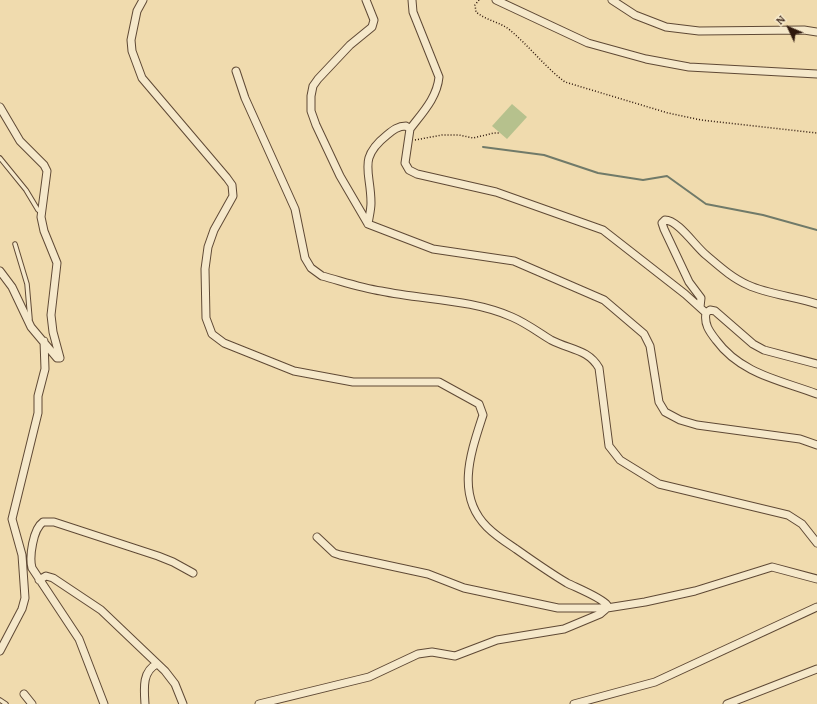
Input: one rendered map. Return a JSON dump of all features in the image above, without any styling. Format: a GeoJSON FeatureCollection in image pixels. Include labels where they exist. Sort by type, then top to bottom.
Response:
{"type":"FeatureCollection","features":[{"type":"Feature","properties":{"kind":"street"},"geometry":{"type":"LineString","coordinates":[[143,0],[137,12],[131,40],[132,51],[142,78],[227,178],[234,190],[232,200],[214,230],[208,247],[205,269],[206,318],[212,334],[224,343],[294,371],[353,382],[439,382],[479,404],[483,415],[474,439],[468,474],[470,495],[478,517],[497,536],[552,574],[588,594],[600,598],[605,602],[607,608]]}},
{"type":"Feature","properties":{"kind":"street"},"geometry":{"type":"LineString","coordinates":[[366,0],[374,20],[372,27],[350,45],[318,79],[313,86],[311,111],[340,176],[368,224],[433,249],[514,261],[604,300],[644,334],[650,346],[658,402],[665,412],[680,420],[697,425],[800,439],[817,444]]}},
{"type":"Feature","properties":{"kind":"street"},"geometry":{"type":"LineString","coordinates":[[412,0],[413,12],[439,77],[438,87],[433,98],[410,129],[405,163],[409,170],[417,174],[496,192],[603,230],[706,313]]}},
{"type":"Feature","properties":{"kind":"street"},"geometry":{"type":"LineString","coordinates":[[496,0],[588,42],[646,59],[689,67],[817,74]]}},
{"type":"Feature","properties":{"kind":"street"},"geometry":{"type":"LineString","coordinates":[[612,0],[635,15],[666,27],[699,31],[804,30],[817,32]]}},
{"type":"Feature","properties":{"kind":"street"},"geometry":{"type":"LineString","coordinates":[[236,71],[245,98],[295,209],[305,258],[316,272],[322,276],[380,291],[447,300],[498,312],[526,324],[552,340],[582,351],[595,361],[599,368],[609,446],[620,460],[659,484],[788,515],[802,524],[817,543]]}},
{"type":"Feature","properties":{"kind":"street"},"geometry":{"type":"LineString","coordinates":[[0,107],[20,141],[46,168],[47,178],[41,212],[44,231],[57,263],[51,315],[53,332],[60,358],[57,358],[44,341],[35,333],[28,322],[12,287],[0,271]]}},
{"type":"Feature","properties":{"kind":"street"},"geometry":{"type":"LineString","coordinates":[[368,224],[371,203],[367,163],[372,149],[400,126],[406,126],[410,129]]}},
{"type":"Feature","properties":{"kind":"street"},"geometry":{"type":"LineString","coordinates":[[700,307],[701,298],[689,282],[664,229],[662,223],[665,220],[670,220],[676,223],[695,246],[733,277],[750,286],[817,304]]}},
{"type":"Feature","properties":{"kind":"street"},"geometry":{"type":"LineString","coordinates":[[706,313],[710,310],[715,311],[753,344],[764,350],[817,364]]}},
{"type":"Feature","properties":{"kind":"street"},"geometry":{"type":"LineString","coordinates":[[706,313],[705,319],[708,330],[725,352],[737,362],[760,375],[817,394]]}},
{"type":"Feature","properties":{"kind":"street"},"geometry":{"type":"LineString","coordinates":[[0,651],[22,609],[25,598],[22,555],[12,519],[38,413],[38,396],[45,369],[44,341]]}},
{"type":"Feature","properties":{"kind":"street"},"geometry":{"type":"LineString","coordinates":[[104,704],[79,639],[32,568],[30,560],[31,551],[38,527],[43,522],[50,520],[158,556],[193,573]]}},
{"type":"Feature","properties":{"kind":"street"},"geometry":{"type":"LineString","coordinates":[[318,537],[334,553],[428,574],[464,588],[498,594],[558,608],[607,608],[695,591],[772,567],[817,579]]}},
{"type":"Feature","properties":{"kind":"street"},"geometry":{"type":"LineString","coordinates":[[40,580],[46,576],[53,578],[101,610],[171,678],[183,704]]}},
{"type":"Feature","properties":{"kind":"street"},"geometry":{"type":"LineString","coordinates":[[574,704],[655,682],[817,607]]}},
{"type":"Feature","properties":{"kind":"street"},"geometry":{"type":"LineString","coordinates":[[259,704],[329,685],[369,677],[418,654],[432,652],[460,655],[497,640],[564,629],[600,614],[607,608]]}},
{"type":"Feature","properties":{"kind":"street"},"geometry":{"type":"LineString","coordinates":[[145,704],[144,692],[147,672],[150,668],[157,664]]}},
{"type":"Feature","properties":{"kind":"street"},"geometry":{"type":"LineString","coordinates":[[727,704],[817,669]]}},
{"type":"Feature","properties":{"kind":"street"},"geometry":{"type":"LineString","coordinates":[[24,694],[32,704]]}},
{"type":"Feature","properties":{"kind":"lane"},"geometry":{"type":"LineString","coordinates":[[0,158],[20,182],[38,210],[41,212]]}},
{"type":"Feature","properties":{"kind":"lane"},"geometry":{"type":"LineString","coordinates":[[15,244],[27,284],[30,319],[28,322]]}},
{"type":"Feature","properties":{"kind":"lane"},"geometry":{"type":"LineString","coordinates":[[0,700],[6,704]]}},
{"type":"Feature","properties":{"kind":"path"},"geometry":{"type":"LineString","coordinates":[[479,0],[474,5],[476,12],[483,18],[504,25],[551,71],[565,82],[668,114],[701,120],[817,133]]}},
{"type":"Feature","properties":{"kind":"path"},"geometry":{"type":"LineString","coordinates":[[409,139],[417,141],[442,135],[459,135],[473,138],[500,133]]}},
{"type":"Feature","properties":{"kind":"green space"},"geometry":{"type":"Polygon","coordinates":[[[512,104],[527,117],[507,139],[492,126],[512,104]]]}},
{"type":"Feature","properties":{"kind":"waterway"},"geometry":{"type":"LineString","coordinates":[[483,147],[544,155],[598,173],[643,180],[667,176],[706,204],[763,215],[817,230]]}}]}
